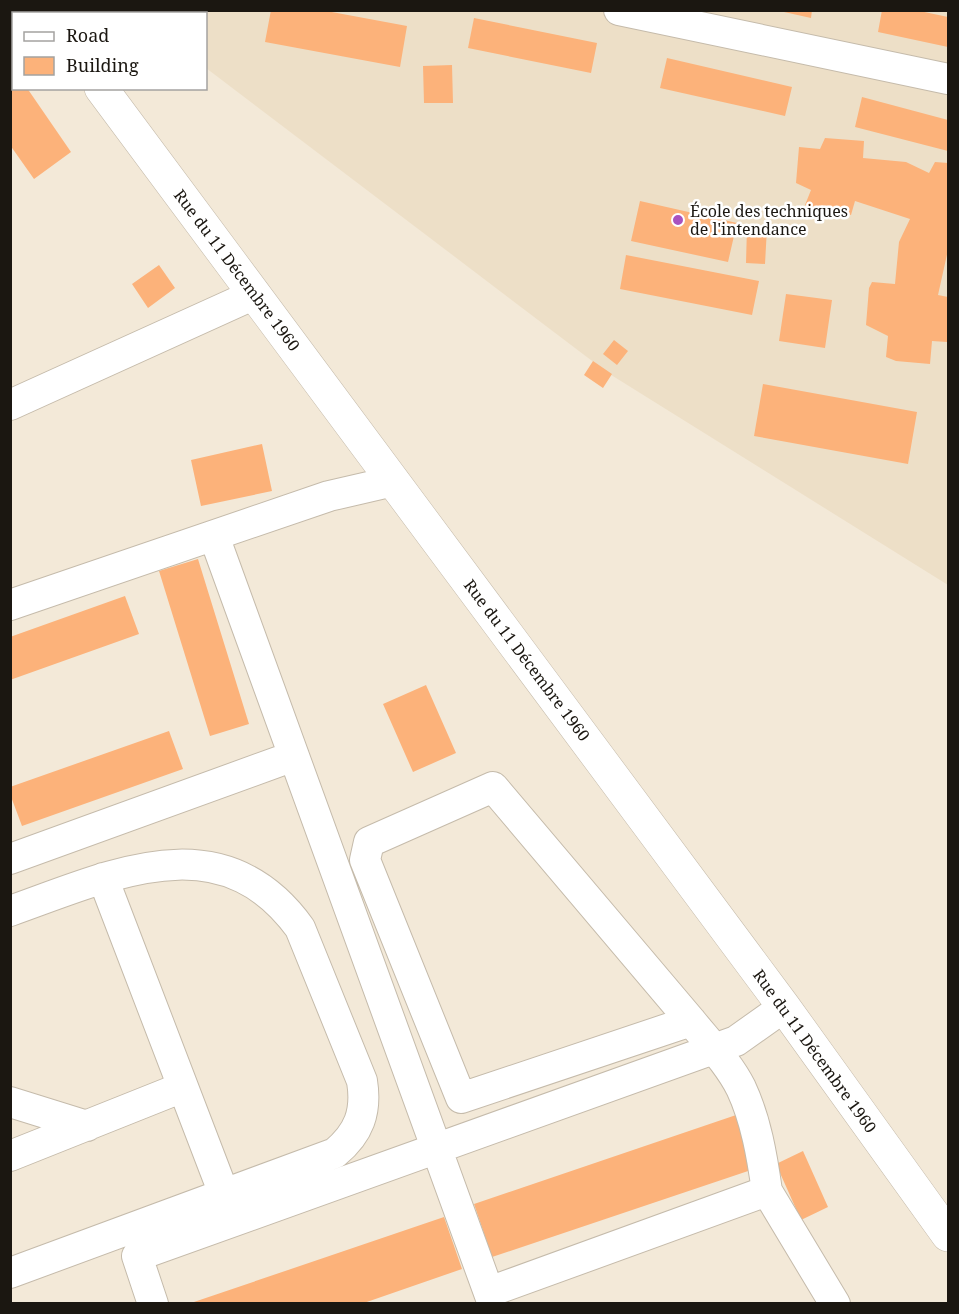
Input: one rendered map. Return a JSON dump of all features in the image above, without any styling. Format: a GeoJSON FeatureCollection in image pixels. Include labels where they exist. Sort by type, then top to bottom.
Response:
{"type":"FeatureCollection","features":[{"type":"Feature","properties":{"kind":"main road","name":"Rue du 11 Décembre 1960"},"geometry":{"type":"LineString","coordinates":[[102,90],[784,1007],[948,1235]]}},
{"type":"Feature","properties":{"kind":"main road","name":"Rue du 11 Décembre 1960"},"geometry":{"type":"LineString","coordinates":[[124,90],[948,1201]]}},
{"type":"Feature","properties":{"kind":"lane"},"geometry":{"type":"LineString","coordinates":[[619,10],[948,80]]}},
{"type":"Feature","properties":{"kind":"lane"},"geometry":{"type":"LineString","coordinates":[[10,405],[255,294]]}},
{"type":"Feature","properties":{"kind":"lane"},"geometry":{"type":"LineString","coordinates":[[10,605],[329,496],[394,481]]}},
{"type":"Feature","properties":{"kind":"lane"},"geometry":{"type":"LineString","coordinates":[[214,536],[491,1298],[767,1191]]}},
{"type":"Feature","properties":{"kind":"lane"},"geometry":{"type":"LineString","coordinates":[[10,859],[294,756]]}},
{"type":"Feature","properties":{"kind":"lane"},"geometry":{"type":"LineString","coordinates":[[691,1021],[461,1098],[365,860],[369,842],[493,787],[691,1021],[714,1049],[740,1088],[761,1148],[767,1191],[835,1304]]}},
{"type":"Feature","properties":{"kind":"lane"},"geometry":{"type":"LineString","coordinates":[[10,911],[104,878],[167,865],[212,866],[253,882],[287,910],[300,928],[363,1081],[365,1097],[363,1114],[357,1129],[348,1142],[335,1153],[10,1273]]}},
{"type":"Feature","properties":{"kind":"lane"},"geometry":{"type":"LineString","coordinates":[[104,878],[224,1194]]}},
{"type":"Feature","properties":{"kind":"lane"},"geometry":{"type":"LineString","coordinates":[[153,1304],[137,1256],[736,1041],[784,1007]]}},
{"type":"Feature","properties":{"kind":"lane"},"geometry":{"type":"LineString","coordinates":[[10,1156],[183,1087]]}},
{"type":"Feature","properties":{"kind":"lane"},"geometry":{"type":"LineString","coordinates":[[10,1102],[87,1126]]}},
{"type":"Feature","properties":{"kind":"shaded area","name":"École des techniques de l'intendance"},"geometry":{"type":"Polygon","coordinates":[[[948,11],[948,585],[608,373],[207,69],[207,12],[131,12],[948,11]]]}},
{"type":"Feature","properties":{"kind":"building"},"geometry":{"type":"Polygon","coordinates":[[[271,10],[321,10],[407,26],[400,67],[265,42],[271,10]]]}},
{"type":"Feature","properties":{"kind":"building"},"geometry":{"type":"Polygon","coordinates":[[[775,10],[812,10],[811,18],[775,10]]]}},
{"type":"Feature","properties":{"kind":"building"},"geometry":{"type":"Polygon","coordinates":[[[882,10],[915,10],[948,17],[948,47],[878,32],[882,10]]]}},
{"type":"Feature","properties":{"kind":"building"},"geometry":{"type":"Polygon","coordinates":[[[474,18],[597,43],[591,73],[468,48],[474,18]]]}},
{"type":"Feature","properties":{"kind":"building"},"geometry":{"type":"Polygon","coordinates":[[[667,58],[792,87],[785,116],[660,88],[667,58]]]}},
{"type":"Feature","properties":{"kind":"building"},"geometry":{"type":"Polygon","coordinates":[[[10,65],[12,67],[12,90],[28,90],[71,152],[34,179],[10,145],[10,65]]]}},
{"type":"Feature","properties":{"kind":"building"},"geometry":{"type":"Polygon","coordinates":[[[452,65],[453,103],[424,103],[423,66],[452,65]]]}},
{"type":"Feature","properties":{"kind":"building"},"geometry":{"type":"Polygon","coordinates":[[[862,97],[948,120],[948,151],[855,127],[862,97]]]}},
{"type":"Feature","properties":{"kind":"building"},"geometry":{"type":"Polygon","coordinates":[[[825,138],[864,141],[863,158],[906,162],[929,173],[935,162],[948,163],[948,250],[938,295],[948,297],[947,342],[932,341],[930,364],[896,361],[886,357],[888,336],[866,325],[869,288],[872,282],[895,284],[899,242],[910,219],[855,201],[851,215],[805,205],[811,190],[796,183],[799,147],[820,149],[825,138]]]}},
{"type":"Feature","properties":{"kind":"building"},"geometry":{"type":"Polygon","coordinates":[[[640,201],[737,223],[728,262],[631,241],[640,201]]]}},
{"type":"Feature","properties":{"kind":"building"},"geometry":{"type":"Polygon","coordinates":[[[747,227],[767,228],[765,264],[746,263],[747,227]]]}},
{"type":"Feature","properties":{"kind":"building"},"geometry":{"type":"Polygon","coordinates":[[[626,255],[759,281],[752,315],[620,289],[626,255]]]}},
{"type":"Feature","properties":{"kind":"building"},"geometry":{"type":"Polygon","coordinates":[[[159,265],[175,288],[148,308],[132,284],[159,265]]]}},
{"type":"Feature","properties":{"kind":"building"},"geometry":{"type":"Polygon","coordinates":[[[786,294],[832,300],[825,348],[779,341],[786,294]]]}},
{"type":"Feature","properties":{"kind":"building"},"geometry":{"type":"Polygon","coordinates":[[[614,340],[628,351],[617,365],[603,354],[614,340]]]}},
{"type":"Feature","properties":{"kind":"building"},"geometry":{"type":"Polygon","coordinates":[[[593,361],[612,374],[603,388],[584,375],[593,361]]]}},
{"type":"Feature","properties":{"kind":"building"},"geometry":{"type":"Polygon","coordinates":[[[763,384],[917,412],[908,464],[754,436],[763,384]]]}},
{"type":"Feature","properties":{"kind":"building"},"geometry":{"type":"Polygon","coordinates":[[[262,444],[272,491],[201,506],[191,460],[262,444]]]}},
{"type":"Feature","properties":{"kind":"building"},"geometry":{"type":"Polygon","coordinates":[[[198,559],[249,724],[210,736],[159,571],[198,559]]]}},
{"type":"Feature","properties":{"kind":"building"},"geometry":{"type":"Polygon","coordinates":[[[125,596],[139,634],[10,680],[10,637],[125,596]]]}},
{"type":"Feature","properties":{"kind":"building"},"geometry":{"type":"Polygon","coordinates":[[[426,685],[456,753],[413,772],[383,704],[426,685]]]}},
{"type":"Feature","properties":{"kind":"building"},"geometry":{"type":"Polygon","coordinates":[[[169,731],[183,769],[22,826],[10,794],[10,787],[169,731]]]}},
{"type":"Feature","properties":{"kind":"building"},"geometry":{"type":"Polygon","coordinates":[[[742,1113],[760,1167],[492,1257],[474,1204],[742,1113]]]}},
{"type":"Feature","properties":{"kind":"building"},"geometry":{"type":"Polygon","coordinates":[[[803,1151],[828,1207],[801,1220],[776,1164],[803,1151]]]}},
{"type":"Feature","properties":{"kind":"building"},"geometry":{"type":"Polygon","coordinates":[[[444,1217],[462,1269],[361,1304],[188,1304],[444,1217]]]}},
{"type":"Feature","properties":{"kind":"place","name":"École des techniques de l'intendance"},"geometry":{"type":"Point","coordinates":[678,220]}}]}
